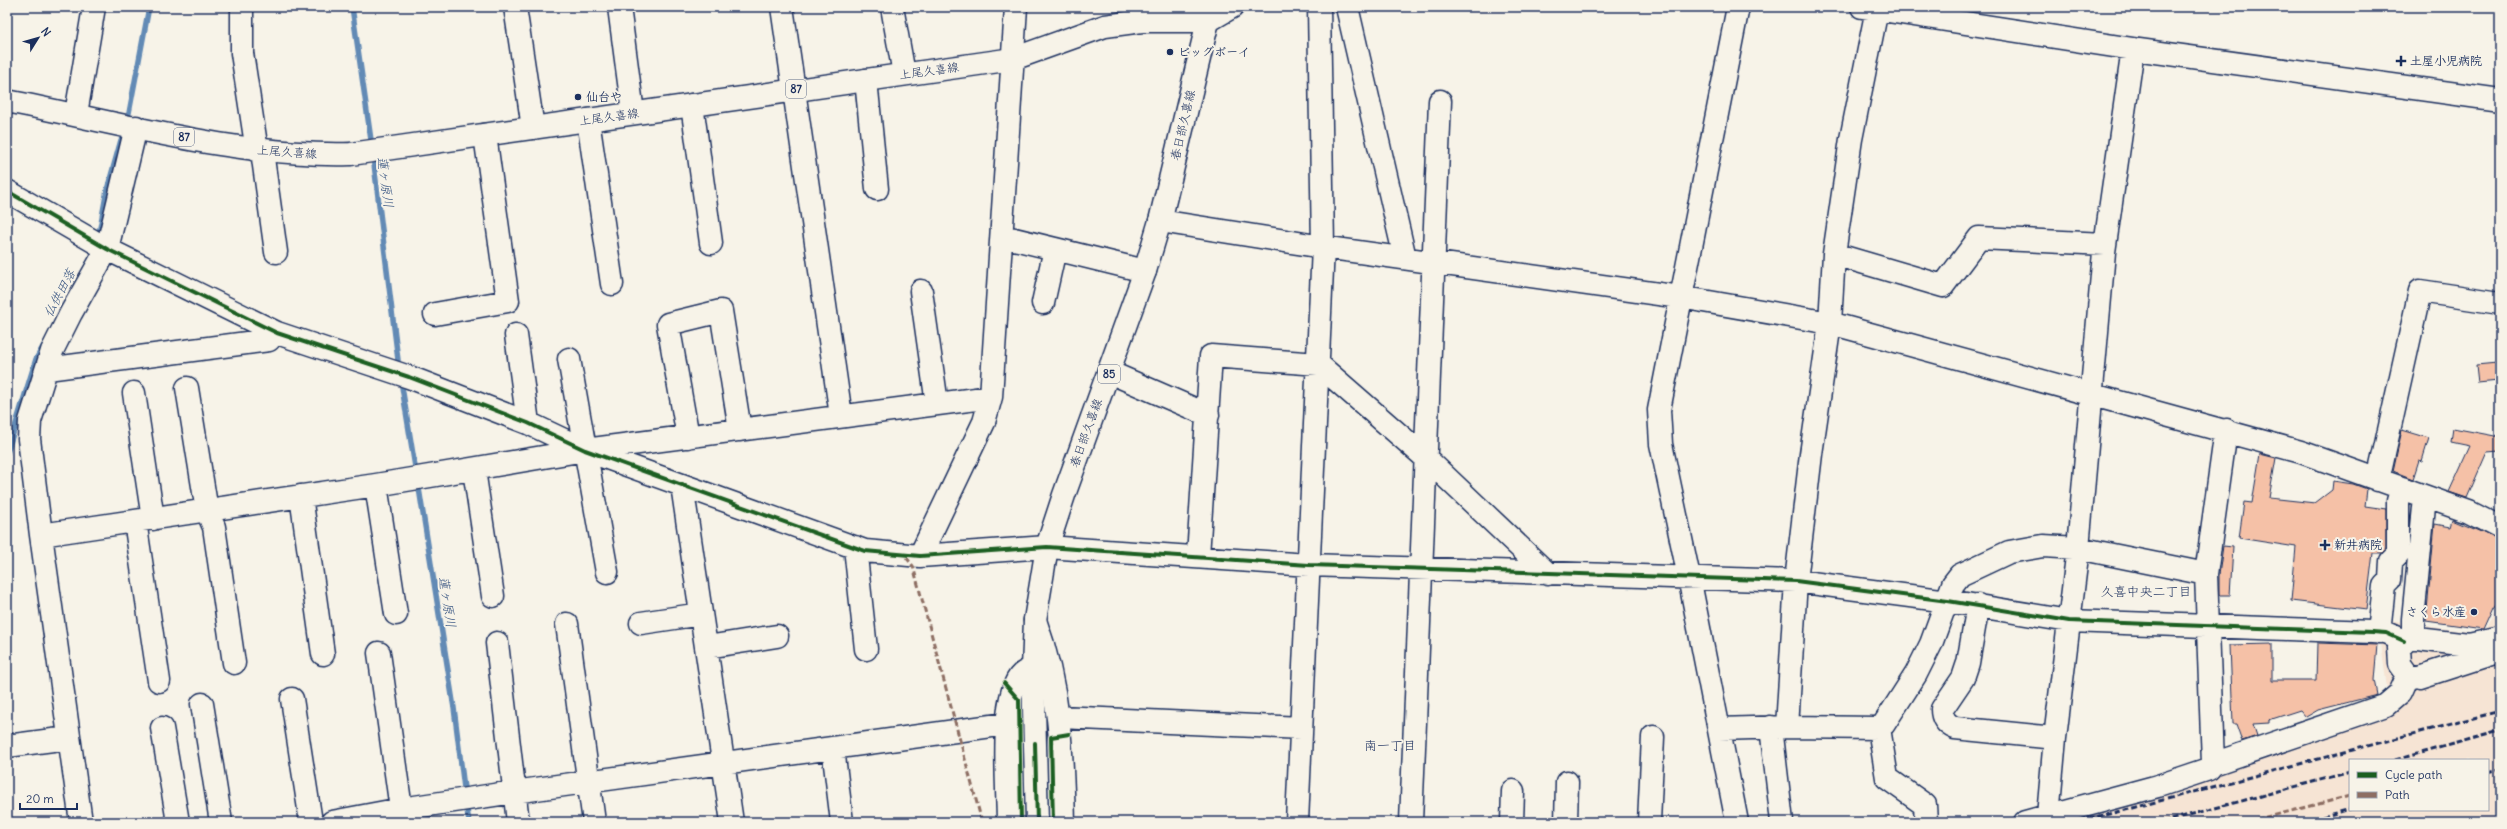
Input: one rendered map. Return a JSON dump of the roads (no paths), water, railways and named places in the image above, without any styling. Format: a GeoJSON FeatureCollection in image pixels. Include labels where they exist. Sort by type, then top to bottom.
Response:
{"type":"FeatureCollection","features":[{"type":"Feature","properties":{"kind":"street"},"geometry":{"type":"LineString","coordinates":[[76,114],[94,7]]}},
{"type":"Feature","properties":{"kind":"street"},"geometry":{"type":"LineString","coordinates":[[242,7],[242,54],[260,151],[276,252]]}},
{"type":"Feature","properties":{"kind":"street"},"geometry":{"type":"LineString","coordinates":[[515,7],[534,128]]}},
{"type":"Feature","properties":{"kind":"street"},"geometry":{"type":"LineString","coordinates":[[619,7],[634,113]]}},
{"type":"Feature","properties":{"kind":"street"},"geometry":{"type":"LineString","coordinates":[[782,7],[841,416]]}},
{"type":"Feature","properties":{"kind":"street"},"geometry":{"type":"LineString","coordinates":[[892,7],[904,74]]}},
{"type":"Feature","properties":{"kind":"street"},"geometry":{"type":"LineString","coordinates":[[920,556],[984,422],[991,397],[1016,7]]}},
{"type":"Feature","properties":{"kind":"street"},"geometry":{"type":"LineString","coordinates":[[1208,14],[1232,7]]}},
{"type":"Feature","properties":{"kind":"street"},"geometry":{"type":"LineString","coordinates":[[1297,822],[1323,247],[1319,7]]}},
{"type":"Feature","properties":{"kind":"street"},"geometry":{"type":"LineString","coordinates":[[1347,7],[1405,258]]}},
{"type":"Feature","properties":{"kind":"street"},"geometry":{"type":"LineString","coordinates":[[1736,822],[1689,577],[1660,444],[1659,410],[1738,7]]}},
{"type":"Feature","properties":{"kind":"street"},"geometry":{"type":"LineString","coordinates":[[1782,822],[1779,727],[1811,454],[1830,323],[1834,254],[1869,8],[2133,49],[2500,100]]}},
{"type":"Feature","properties":{"kind":"street","name":"上尾久喜線"},"geometry":{"type":"LineString","coordinates":[[7,101],[260,151],[313,155],[372,151],[1013,59],[1105,26],[1208,14]]}},
{"type":"Feature","properties":{"kind":"street","name":"春日部久喜線"},"geometry":{"type":"LineString","coordinates":[[1037,822],[1033,668],[1035,620],[1047,547],[1064,495],[1145,271],[1160,221],[1208,14]]}},
{"type":"Feature","properties":{"kind":"street"},"geometry":{"type":"LineString","coordinates":[[2048,816],[2055,738],[2078,548],[2090,396],[2105,244],[2133,49]]}},
{"type":"Feature","properties":{"kind":"street"},"geometry":{"type":"LineString","coordinates":[[866,80],[877,189]]}},
{"type":"Feature","properties":{"kind":"street"},"geometry":{"type":"LineString","coordinates":[[1411,822],[1435,262],[1440,101]]}},
{"type":"Feature","properties":{"kind":"street"},"geometry":{"type":"LineString","coordinates":[[692,105],[711,243]]}},
{"type":"Feature","properties":{"kind":"street"},"geometry":{"type":"LineString","coordinates":[[588,120],[612,284]]}},
{"type":"Feature","properties":{"kind":"street"},"geometry":{"type":"LineString","coordinates":[[81,822],[68,738],[41,535],[29,430],[47,369],[100,246],[136,127]]}},
{"type":"Feature","properties":{"kind":"street"},"geometry":{"type":"LineString","coordinates":[[435,314],[508,301],[485,135]]}},
{"type":"Feature","properties":{"kind":"street"},"geometry":{"type":"LineString","coordinates":[[7,191],[100,246],[277,333],[409,377],[528,423],[584,450],[854,547],[879,553],[920,556],[1047,547],[1198,556],[1309,565],[1422,570],[1796,581],[1948,600],[2069,620],[2379,633],[2409,640],[2469,645],[2500,638]]}},
{"type":"Feature","properties":{"kind":"street"},"geometry":{"type":"LineString","coordinates":[[1160,221],[1323,247],[1680,297],[1830,323],[2090,396],[2226,430],[2301,452],[2469,512],[2500,528]]}},
{"type":"Feature","properties":{"kind":"street"},"geometry":{"type":"LineString","coordinates":[[1002,236],[1145,271]]}},
{"type":"Feature","properties":{"kind":"street"},"geometry":{"type":"LineString","coordinates":[[1834,254],[1943,286],[1979,238],[2105,244]]}},
{"type":"Feature","properties":{"kind":"street"},"geometry":{"type":"LineString","coordinates":[[1043,303],[1055,249]]}},
{"type":"Feature","properties":{"kind":"street"},"geometry":{"type":"LineString","coordinates":[[921,291],[937,404]]}},
{"type":"Feature","properties":{"kind":"street"},"geometry":{"type":"LineString","coordinates":[[2378,480],[2420,291],[2500,303]]}},
{"type":"Feature","properties":{"kind":"street"},"geometry":{"type":"LineString","coordinates":[[688,437],[668,324],[721,311],[740,430]]}},
{"type":"Feature","properties":{"kind":"street"},"geometry":{"type":"LineString","coordinates":[[516,335],[528,423]]}},
{"type":"Feature","properties":{"kind":"street"},"geometry":{"type":"LineString","coordinates":[[47,369],[269,340]]}},
{"type":"Feature","properties":{"kind":"street"},"geometry":{"type":"LineString","coordinates":[[1198,556],[1211,356],[1318,364],[1427,459],[1548,574]]}},
{"type":"Feature","properties":{"kind":"street"},"geometry":{"type":"LineString","coordinates":[[569,359],[584,450],[607,572]]}},
{"type":"Feature","properties":{"kind":"street"},"geometry":{"type":"LineString","coordinates":[[1109,372],[1208,415]]}},
{"type":"Feature","properties":{"kind":"street"},"geometry":{"type":"LineString","coordinates":[[187,388],[207,511],[214,527],[234,663]]}},
{"type":"Feature","properties":{"kind":"street"},"geometry":{"type":"LineString","coordinates":[[134,393],[159,681]]}},
{"type":"Feature","properties":{"kind":"street"},"geometry":{"type":"LineString","coordinates":[[41,535],[474,470],[584,450],[991,397]]}},
{"type":"Feature","properties":{"kind":"street"},"geometry":{"type":"LineString","coordinates":[[2213,764],[2206,574],[2226,430]]}},
{"type":"Feature","properties":{"kind":"street"},"geometry":{"type":"LineString","coordinates":[[474,470],[493,596]]}},
{"type":"Feature","properties":{"kind":"street"},"geometry":{"type":"LineString","coordinates":[[376,485],[396,614]]}},
{"type":"Feature","properties":{"kind":"street"},"geometry":{"type":"LineString","coordinates":[[682,485],[732,822]]}},
{"type":"Feature","properties":{"kind":"street"},"geometry":{"type":"LineString","coordinates":[[2379,633],[2384,586],[2390,580],[2391,561],[2398,554],[2398,501],[2402,488]]}},
{"type":"Feature","properties":{"kind":"street"},"geometry":{"type":"LineString","coordinates":[[301,496],[323,654]]}},
{"type":"Feature","properties":{"kind":"street"},"geometry":{"type":"LineString","coordinates":[[2425,497],[2413,619],[2409,640],[2399,648],[2400,664],[2408,675],[2420,677],[2500,651]]}},
{"type":"Feature","properties":{"kind":"street"},"geometry":{"type":"LineString","coordinates":[[1926,822],[1925,805],[1886,778],[1879,728],[1916,674],[1948,600],[1953,584],[1960,575],[2009,552],[2043,546],[2078,548],[2206,574]]}},
{"type":"Feature","properties":{"kind":"street"},"geometry":{"type":"LineString","coordinates":[[854,547],[866,650]]}},
{"type":"Feature","properties":{"kind":"street"},"geometry":{"type":"LineString","coordinates":[[1978,605],[1968,663],[1963,678],[1942,709],[1944,720],[1948,725],[1955,728],[2055,738]]}},
{"type":"Feature","properties":{"kind":"street"},"geometry":{"type":"LineString","coordinates":[[641,623],[702,614]]}},
{"type":"Feature","properties":{"kind":"street"},"geometry":{"type":"LineString","coordinates":[[1035,620],[1048,656],[1060,718],[1064,822]]}},
{"type":"Feature","properties":{"kind":"street"},"geometry":{"type":"LineString","coordinates":[[567,624],[594,822]]}},
{"type":"Feature","properties":{"kind":"street"},"geometry":{"type":"LineString","coordinates":[[707,646],[777,636]]}},
{"type":"Feature","properties":{"kind":"street"},"geometry":{"type":"LineString","coordinates":[[497,642],[518,822]]}},
{"type":"Feature","properties":{"kind":"street"},"geometry":{"type":"LineString","coordinates":[[379,654],[401,809]]}},
{"type":"Feature","properties":{"kind":"street"},"geometry":{"type":"LineString","coordinates":[[1008,822],[1006,724],[1012,692],[1022,674],[1033,668]]}},
{"type":"Feature","properties":{"kind":"street"},"geometry":{"type":"LineString","coordinates":[[2025,822],[2158,786],[2209,769],[2213,764],[2386,704],[2400,693],[2408,675]]}},
{"type":"Feature","properties":{"kind":"street"},"geometry":{"type":"LineString","coordinates":[[292,699],[311,822]]}},
{"type":"Feature","properties":{"kind":"street"},"geometry":{"type":"LineString","coordinates":[[202,704],[221,822]]}},
{"type":"Feature","properties":{"kind":"street"},"geometry":{"type":"LineString","coordinates":[[1060,718],[1301,728]]}},
{"type":"Feature","properties":{"kind":"street"},"geometry":{"type":"LineString","coordinates":[[332,822],[401,809],[514,792],[1006,724]]}},
{"type":"Feature","properties":{"kind":"street"},"geometry":{"type":"LineString","coordinates":[[1719,729],[1779,727],[1879,728]]}},
{"type":"Feature","properties":{"kind":"street"},"geometry":{"type":"LineString","coordinates":[[162,728],[178,822]]}},
{"type":"Feature","properties":{"kind":"street"},"geometry":{"type":"LineString","coordinates":[[1649,822],[1652,736]]}},
{"type":"Feature","properties":{"kind":"street"},"geometry":{"type":"LineString","coordinates":[[7,746],[68,738]]}},
{"type":"Feature","properties":{"kind":"street"},"geometry":{"type":"LineString","coordinates":[[833,748],[842,822]]}},
{"type":"Feature","properties":{"kind":"street"},"geometry":{"type":"LineString","coordinates":[[1566,822],[1567,782]]}},
{"type":"Feature","properties":{"kind":"street"},"geometry":{"type":"LineString","coordinates":[[1512,822],[1513,791]]}},
{"type":"Feature","properties":{"kind":"waterway","name":"仏供田落"},"geometry":{"type":"LineString","coordinates":[[129,113],[149,7]]}},
{"type":"Feature","properties":{"kind":"waterway","name":"蓮ヶ原川"},"geometry":{"type":"LineString","coordinates":[[352,7],[372,147]]}},
{"type":"Feature","properties":{"kind":"waterway","name":"仏供田落"},"geometry":{"type":"LineString","coordinates":[[98,239],[107,190],[121,140]]}},
{"type":"Feature","properties":{"kind":"waterway","name":"蓮ヶ原川"},"geometry":{"type":"LineString","coordinates":[[373,156],[398,360]]}},
{"type":"Feature","properties":{"kind":"waterway","name":"仏供田落"},"geometry":{"type":"LineString","coordinates":[[7,453],[36,359],[44,345]]}},
{"type":"Feature","properties":{"kind":"waterway","name":"蓮ヶ原川"},"geometry":{"type":"LineString","coordinates":[[402,387],[416,473]]}},
{"type":"Feature","properties":{"kind":"waterway","name":"蓮ヶ原川"},"geometry":{"type":"LineString","coordinates":[[418,482],[454,708],[465,796]]}},
{"type":"Feature","properties":{"kind":"waterway","name":"蓮ヶ原川"},"geometry":{"type":"LineString","coordinates":[[466,804],[469,822]]}},
{"type":"Feature","properties":{"kind":"railway"},"geometry":{"type":"LineString","coordinates":[[2080,822],[2500,711]]}},
{"type":"Feature","properties":{"kind":"railway"},"geometry":{"type":"LineString","coordinates":[[2399,759],[2500,731]]}},
{"type":"Feature","properties":{"kind":"railway"},"geometry":{"type":"LineString","coordinates":[[2489,772],[2500,769]]}},
{"type":"Feature","properties":{"kind":"railway"},"geometry":{"type":"LineString","coordinates":[[2163,822],[2349,772]]}},
{"type":"Feature","properties":{"kind":"railway"},"geometry":{"type":"LineString","coordinates":[[2305,822],[2349,809]]}},
{"type":"Feature","properties":{"kind":"place","name":"ビッグボーイ"},"geometry":{"type":"Point","coordinates":[1170,52]}},
{"type":"Feature","properties":{"kind":"place","name":"土屋小児病院"},"geometry":{"type":"Point","coordinates":[2401,61]}},
{"type":"Feature","properties":{"kind":"place","name":"仙台や"},"geometry":{"type":"Point","coordinates":[578,97]}},
{"type":"Feature","properties":{"kind":"place","name":"新井病院"},"geometry":{"type":"Point","coordinates":[2325,545]}},
{"type":"Feature","properties":{"kind":"place","name":"さくら水産"},"geometry":{"type":"Point","coordinates":[2474,612]}},
{"type":"Feature","properties":{"kind":"district","name":"久喜中央二丁目"},"geometry":{"type":"Point","coordinates":[2146,591]}},
{"type":"Feature","properties":{"kind":"district","name":"南一丁目"},"geometry":{"type":"Point","coordinates":[1390,745]}}]}
